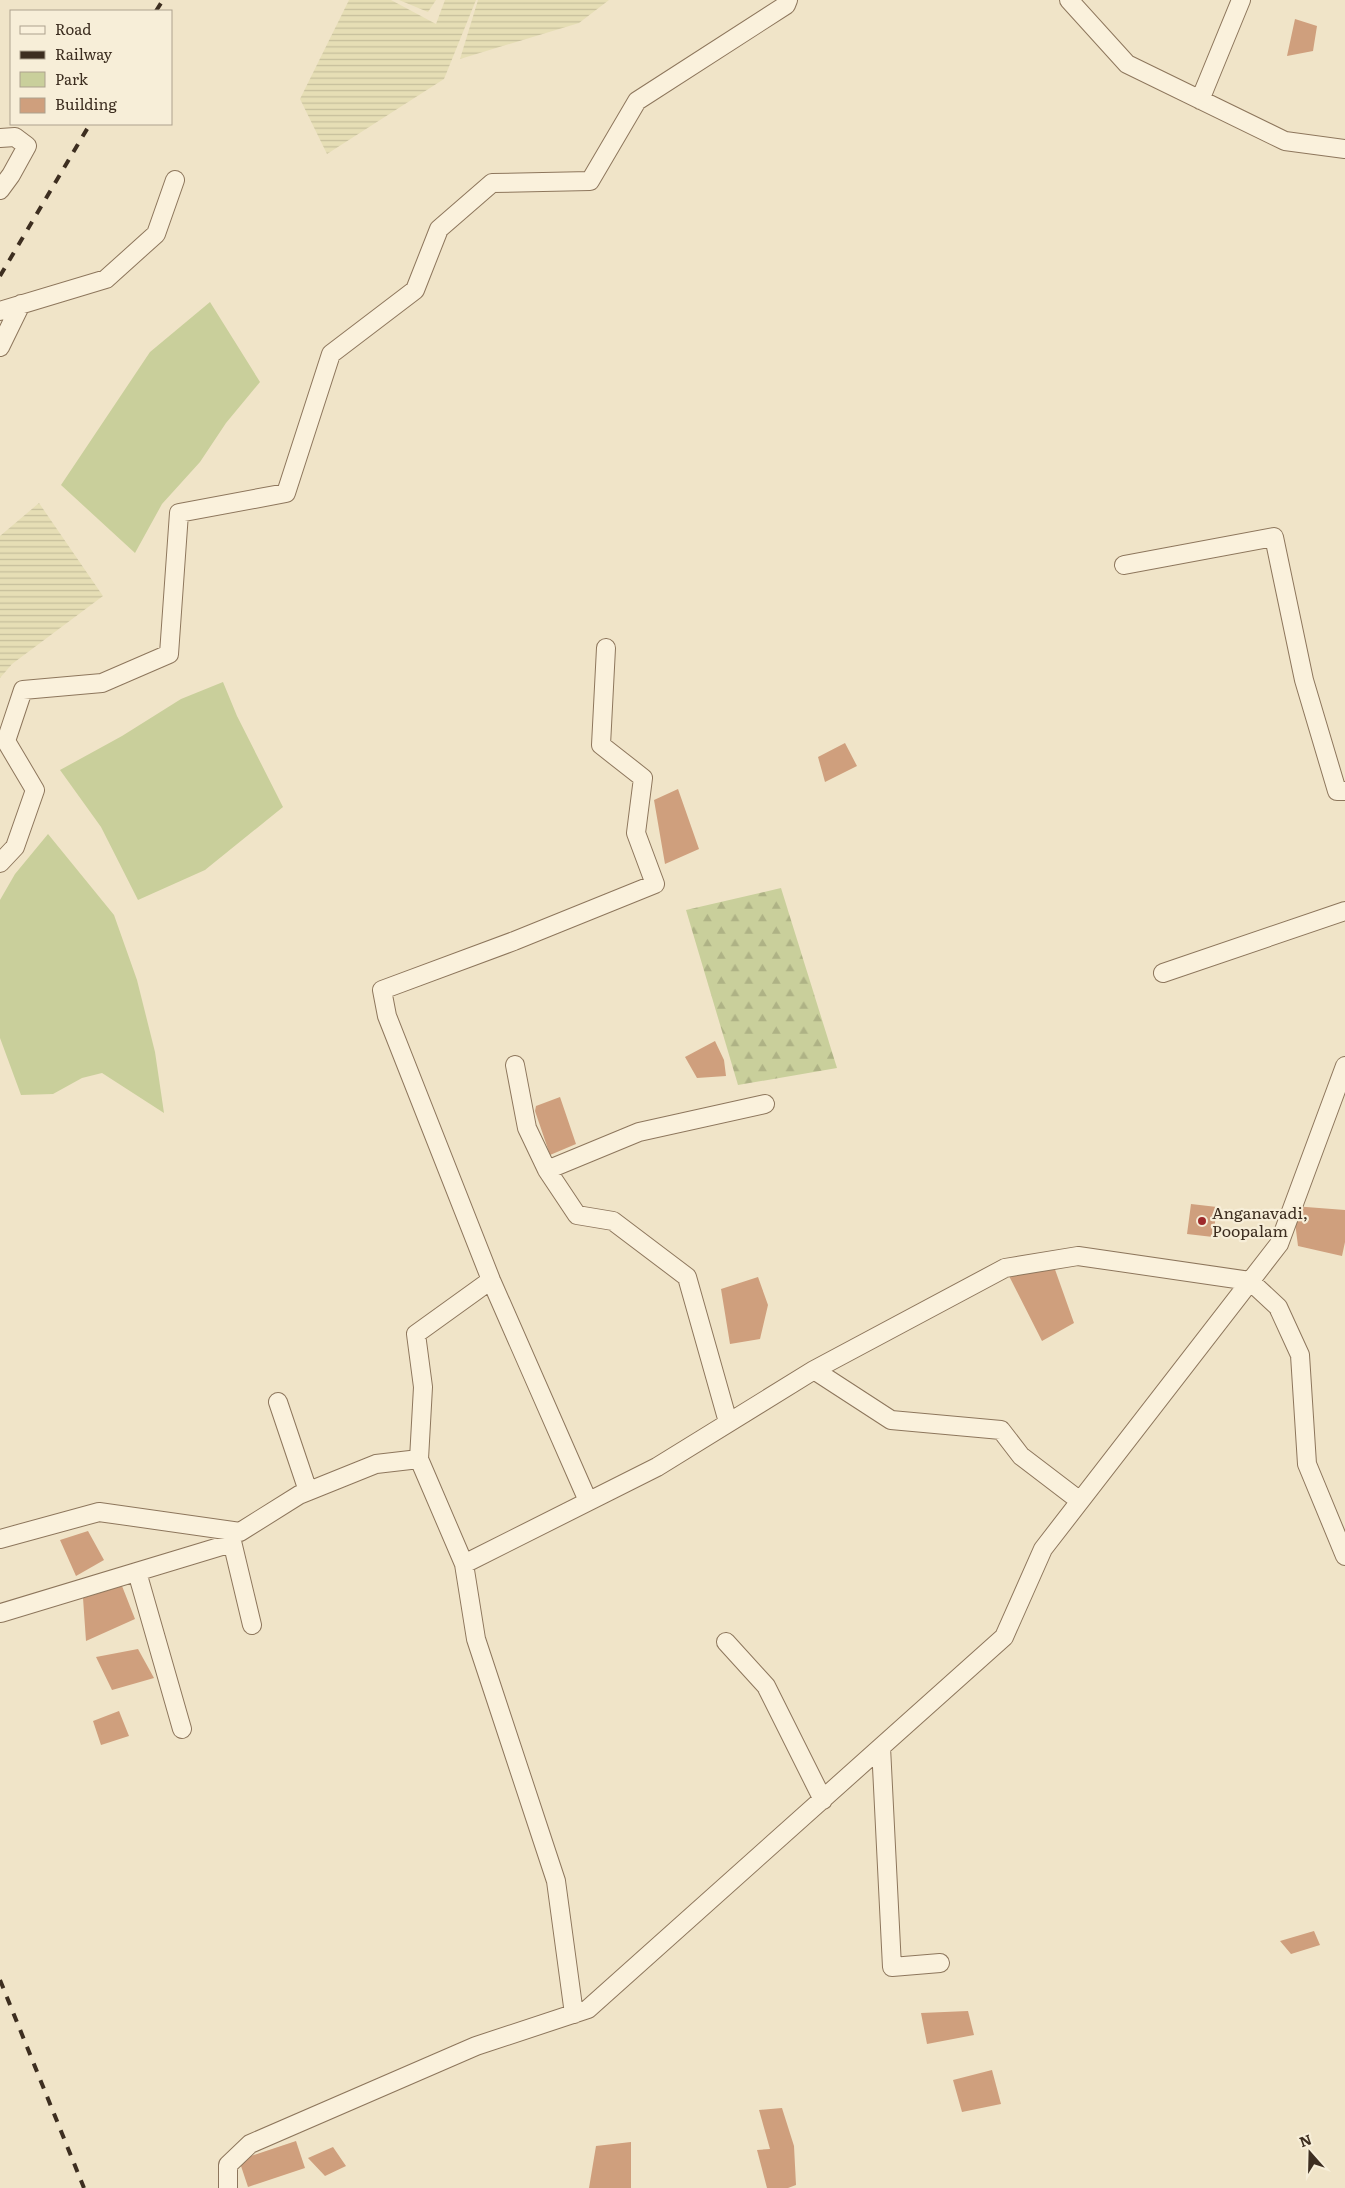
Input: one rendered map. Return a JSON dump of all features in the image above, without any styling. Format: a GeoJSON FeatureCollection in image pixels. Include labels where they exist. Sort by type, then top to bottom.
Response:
{"type":"FeatureCollection","features":[{"type":"Feature","properties":{"kind":"street"},"geometry":{"type":"LineString","coordinates":[[0,862],[15,847],[35,790],[6,741],[23,690],[102,682],[169,654],[179,513],[286,493],[331,354],[415,290],[439,229],[492,182],[590,182],[637,101],[786,5],[788,0]]}},
{"type":"Feature","properties":{"kind":"street"},"geometry":{"type":"LineString","coordinates":[[1068,0],[1127,64],[1286,141],[1345,148]]}},
{"type":"Feature","properties":{"kind":"street"},"geometry":{"type":"LineString","coordinates":[[1200,100],[1242,0]]}},
{"type":"Feature","properties":{"kind":"street"},"geometry":{"type":"LineString","coordinates":[[0,138],[15,137],[27,146],[12,175],[0,190]]}},
{"type":"Feature","properties":{"kind":"street"},"geometry":{"type":"LineString","coordinates":[[0,311],[106,279],[156,234],[176,180]]}},
{"type":"Feature","properties":{"kind":"street"},"geometry":{"type":"LineString","coordinates":[[0,347],[21,304]]}},
{"type":"Feature","properties":{"kind":"street"},"geometry":{"type":"LineString","coordinates":[[1124,565],[1274,537],[1304,680],[1337,791],[1345,792]]}},
{"type":"Feature","properties":{"kind":"street"},"geometry":{"type":"LineString","coordinates":[[588,1501],[491,1280],[387,1016],[382,990],[514,941],[655,884],[636,833],[643,778],[601,745],[606,648]]}},
{"type":"Feature","properties":{"kind":"street"},"geometry":{"type":"LineString","coordinates":[[1163,973],[1345,911]]}},
{"type":"Feature","properties":{"kind":"street"},"geometry":{"type":"LineString","coordinates":[[515,1065],[527,1128],[548,1170],[576,1215],[613,1221],[688,1277],[728,1422]]}},
{"type":"Feature","properties":{"kind":"street"},"geometry":{"type":"LineString","coordinates":[[228,2188],[228,2165],[250,2144],[476,2046],[588,2009],[1004,1638],[1043,1548],[1279,1244],[1345,1066]]}},
{"type":"Feature","properties":{"kind":"street"},"geometry":{"type":"LineString","coordinates":[[548,1170],[639,1132],[765,1104]]}},
{"type":"Feature","properties":{"kind":"street"},"geometry":{"type":"LineString","coordinates":[[464,1564],[657,1466],[814,1370],[1004,1268],[1078,1256],[1250,1281],[1278,1307],[1300,1355],[1307,1464],[1345,1556]]}},
{"type":"Feature","properties":{"kind":"street"},"geometry":{"type":"LineString","coordinates":[[491,1280],[416,1334],[423,1387],[419,1459],[464,1564],[476,1639],[556,1881],[574,2014]]}},
{"type":"Feature","properties":{"kind":"street"},"geometry":{"type":"LineString","coordinates":[[814,1370],[891,1420],[1000,1430],[1021,1456],[1080,1501]]}},
{"type":"Feature","properties":{"kind":"street"},"geometry":{"type":"LineString","coordinates":[[278,1402],[308,1491]]}},
{"type":"Feature","properties":{"kind":"street"},"geometry":{"type":"LineString","coordinates":[[1,1613],[137,1572],[231,1537],[300,1495],[376,1464],[419,1459]]}},
{"type":"Feature","properties":{"kind":"street"},"geometry":{"type":"LineString","coordinates":[[0,1538],[99,1512],[231,1537]]}},
{"type":"Feature","properties":{"kind":"street"},"geometry":{"type":"LineString","coordinates":[[231,1537],[252,1625]]}},
{"type":"Feature","properties":{"kind":"street"},"geometry":{"type":"LineString","coordinates":[[137,1572],[182,1729]]}},
{"type":"Feature","properties":{"kind":"street"},"geometry":{"type":"LineString","coordinates":[[726,1642],[766,1686],[823,1800]]}},
{"type":"Feature","properties":{"kind":"street"},"geometry":{"type":"LineString","coordinates":[[881,1747],[892,1967],[940,1963]]}},
{"type":"Feature","properties":{"kind":"shaded area"},"geometry":{"type":"Polygon","coordinates":[[[349,0],[391,0],[436,24],[445,0],[476,0],[444,79],[327,154],[300,99],[349,0]]]}},
{"type":"Feature","properties":{"kind":"shaded area"},"geometry":{"type":"Polygon","coordinates":[[[399,0],[436,0],[428,12],[399,0]]]}},
{"type":"Feature","properties":{"kind":"shaded area"},"geometry":{"type":"Polygon","coordinates":[[[478,0],[609,0],[579,23],[460,59],[478,0]]]}},
{"type":"Feature","properties":{"kind":"shaded area"},"geometry":{"type":"Polygon","coordinates":[[[39,503],[103,596],[12,664],[0,678],[0,536],[39,503]]]}},
{"type":"Feature","properties":{"kind":"green space"},"geometry":{"type":"Polygon","coordinates":[[[210,302],[260,382],[226,423],[200,462],[162,504],[135,553],[61,485],[150,352],[210,302]]]}},
{"type":"Feature","properties":{"kind":"green space"},"geometry":{"type":"Polygon","coordinates":[[[223,682],[237,716],[283,807],[205,870],[138,900],[101,827],[60,770],[122,736],[181,699],[223,682]]]}},
{"type":"Feature","properties":{"kind":"green space"},"geometry":{"type":"Polygon","coordinates":[[[48,834],[114,915],[137,980],[155,1052],[164,1113],[102,1073],[82,1078],[53,1094],[21,1095],[0,1038],[0,900],[15,874],[48,834]]]}},
{"type":"Feature","properties":{"kind":"green space"},"geometry":{"type":"Polygon","coordinates":[[[781,888],[837,1068],[738,1085],[686,910],[781,888]]]}},
{"type":"Feature","properties":{"kind":"building"},"geometry":{"type":"Polygon","coordinates":[[[1295,19],[1317,26],[1313,51],[1287,56],[1295,19]]]}},
{"type":"Feature","properties":{"kind":"building"},"geometry":{"type":"Polygon","coordinates":[[[845,743],[857,766],[825,782],[818,757],[845,743]]]}},
{"type":"Feature","properties":{"kind":"building"},"geometry":{"type":"Polygon","coordinates":[[[678,789],[699,849],[665,864],[654,800],[678,789]]]}},
{"type":"Feature","properties":{"kind":"building"},"geometry":{"type":"Polygon","coordinates":[[[715,1041],[724,1060],[726,1076],[697,1078],[685,1057],[715,1041]]]}},
{"type":"Feature","properties":{"kind":"building"},"geometry":{"type":"Polygon","coordinates":[[[560,1097],[576,1144],[550,1155],[535,1111],[536,1106],[560,1097]]]}},
{"type":"Feature","properties":{"kind":"building","name":"Anganavadi, Poopalam"},"geometry":{"type":"Polygon","coordinates":[[[1191,1204],[1217,1207],[1213,1237],[1187,1234],[1191,1204]]]}},
{"type":"Feature","properties":{"kind":"building"},"geometry":{"type":"Polygon","coordinates":[[[1293,1206],[1345,1210],[1345,1242],[1342,1256],[1298,1246],[1293,1206]]]}},
{"type":"Feature","properties":{"kind":"building"},"geometry":{"type":"Polygon","coordinates":[[[1052,1261],[1074,1323],[1042,1341],[1005,1268],[1052,1261]]]}},
{"type":"Feature","properties":{"kind":"building"},"geometry":{"type":"Polygon","coordinates":[[[758,1277],[768,1305],[760,1339],[730,1344],[721,1289],[758,1277]]]}},
{"type":"Feature","properties":{"kind":"building"},"geometry":{"type":"Polygon","coordinates":[[[88,1531],[104,1560],[76,1576],[60,1540],[88,1531]]]}},
{"type":"Feature","properties":{"kind":"building"},"geometry":{"type":"Polygon","coordinates":[[[122,1586],[135,1619],[86,1641],[83,1598],[122,1586]]]}},
{"type":"Feature","properties":{"kind":"building"},"geometry":{"type":"Polygon","coordinates":[[[138,1649],[154,1678],[112,1690],[96,1657],[138,1649]]]}},
{"type":"Feature","properties":{"kind":"building"},"geometry":{"type":"Polygon","coordinates":[[[119,1711],[129,1736],[101,1745],[93,1721],[119,1711]]]}},
{"type":"Feature","properties":{"kind":"building"},"geometry":{"type":"Polygon","coordinates":[[[1314,1931],[1320,1945],[1291,1954],[1280,1941],[1314,1931]]]}},
{"type":"Feature","properties":{"kind":"building"},"geometry":{"type":"Polygon","coordinates":[[[968,2011],[974,2035],[927,2044],[921,2013],[968,2011]]]}},
{"type":"Feature","properties":{"kind":"building"},"geometry":{"type":"Polygon","coordinates":[[[992,2070],[1001,2104],[962,2112],[953,2080],[992,2070]]]}},
{"type":"Feature","properties":{"kind":"building"},"geometry":{"type":"Polygon","coordinates":[[[782,2108],[794,2146],[796,2185],[788,2188],[767,2188],[757,2150],[770,2149],[759,2110],[782,2108]]]}},
{"type":"Feature","properties":{"kind":"building"},"geometry":{"type":"Polygon","coordinates":[[[296,2141],[305,2168],[248,2187],[239,2160],[296,2141]]]}},
{"type":"Feature","properties":{"kind":"building"},"geometry":{"type":"Polygon","coordinates":[[[631,2142],[631,2188],[589,2188],[596,2146],[631,2142]]]}},
{"type":"Feature","properties":{"kind":"building"},"geometry":{"type":"Polygon","coordinates":[[[333,2147],[346,2166],[325,2176],[308,2158],[333,2147]]]}},
{"type":"Feature","properties":{"kind":"railway"},"geometry":{"type":"LineString","coordinates":[[157,10],[163,0]]}},
{"type":"Feature","properties":{"kind":"railway"},"geometry":{"type":"LineString","coordinates":[[0,276],[89,125]]}},
{"type":"Feature","properties":{"kind":"railway"},"geometry":{"type":"LineString","coordinates":[[0,1980],[84,2188]]}},
{"type":"Feature","properties":{"kind":"place","name":"Anganavadi, Poopalam"},"geometry":{"type":"Point","coordinates":[1202,1221]}}]}
